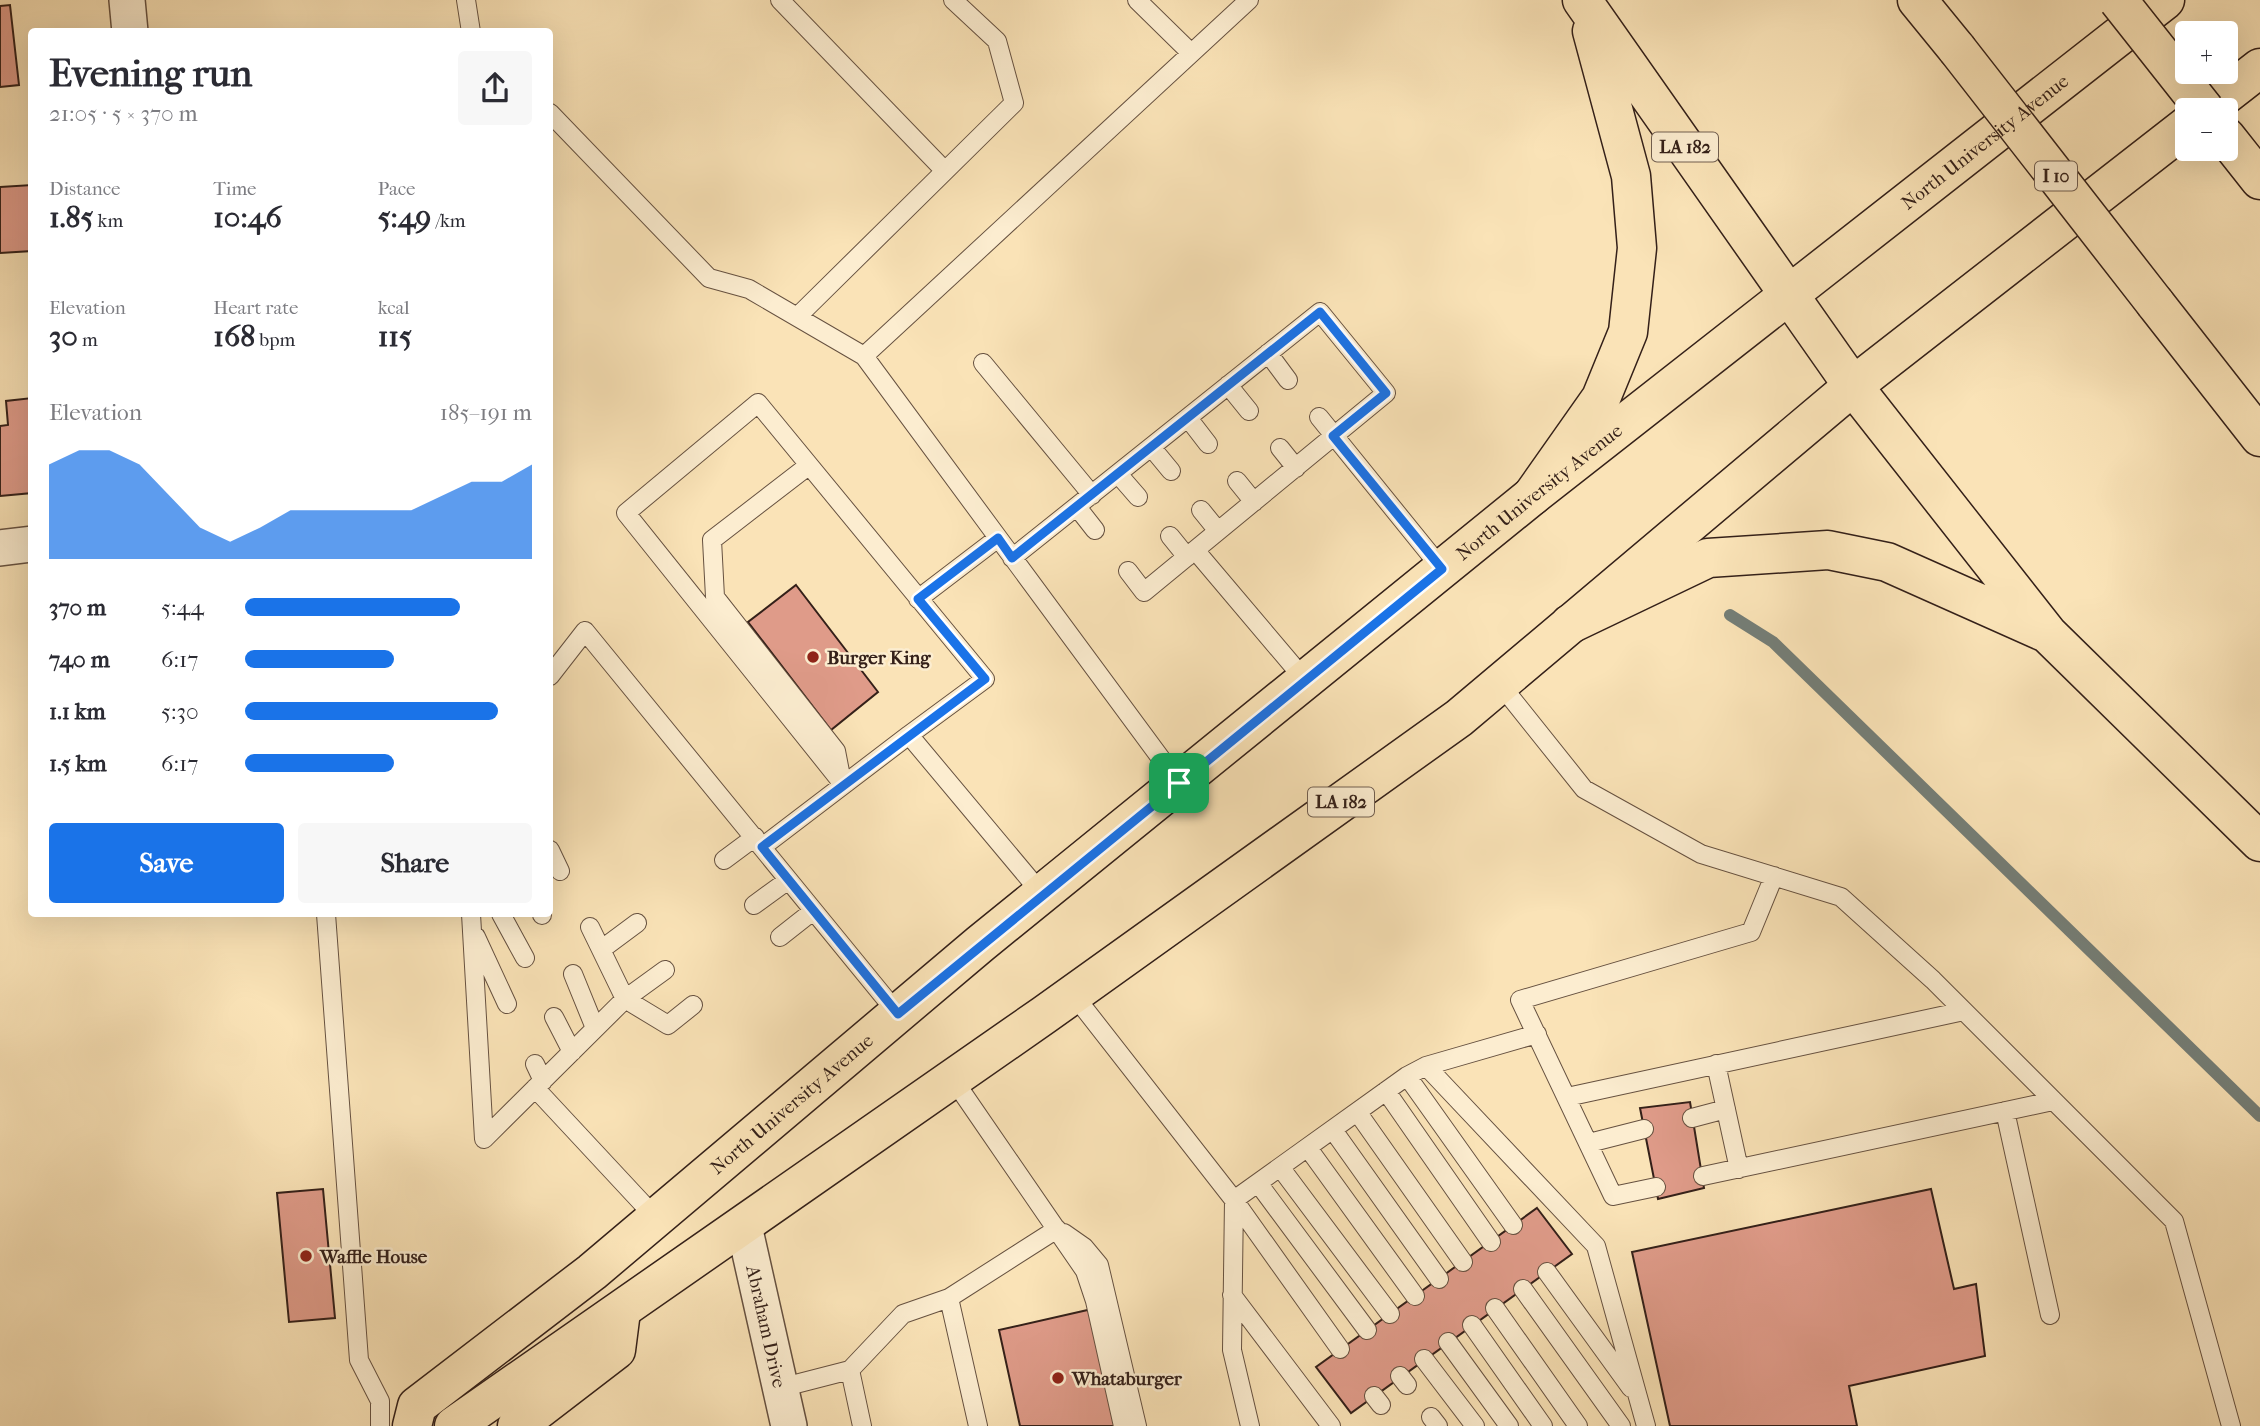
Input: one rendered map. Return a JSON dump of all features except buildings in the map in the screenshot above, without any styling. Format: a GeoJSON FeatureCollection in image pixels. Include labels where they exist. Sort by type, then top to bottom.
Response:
{"type":"FeatureCollection","features":[{"type":"Feature","properties":{"kind":"main road","name":"I 10"},"geometry":{"type":"LineString","coordinates":[[1917,0],[2260,437]]}},
{"type":"Feature","properties":{"kind":"main road"},"geometry":{"type":"LineString","coordinates":[[2118,0],[2196,98]]}},
{"type":"Feature","properties":{"kind":"main road","name":"North University Avenue"},"geometry":{"type":"LineString","coordinates":[[412,1426],[416,1406],[592,1272],[1042,894],[1305,680],[1532,496],[2165,0]]}},
{"type":"Feature","properties":{"kind":"main road"},"geometry":{"type":"LineString","coordinates":[[1532,496],[1601,398],[1628,332],[1637,248],[1631,176],[1583,3]]}},
{"type":"Feature","properties":{"kind":"main road","name":"LA 182"},"geometry":{"type":"LineString","coordinates":[[1583,3],[1788,294]]}},
{"type":"Feature","properties":{"kind":"main road"},"geometry":{"type":"LineString","coordinates":[[2221,98],[2260,68]]}},
{"type":"Feature","properties":{"kind":"main road","name":"LA 182"},"geometry":{"type":"LineString","coordinates":[[454,1426],[953,1080],[1459,718],[1853,386],[2175,135]]}},
{"type":"Feature","properties":{"kind":"main road"},"geometry":{"type":"LineString","coordinates":[[2238,152],[2260,180]]}},
{"type":"Feature","properties":{"kind":"main road"},"geometry":{"type":"LineString","coordinates":[[1788,294],[1853,386],[2048,634],[2260,842]]}},
{"type":"Feature","properties":{"kind":"main road"},"geometry":{"type":"LineString","coordinates":[[1570,624],[1707,558],[1828,550],[1887,562],[2048,634]]}},
{"type":"Feature","properties":{"kind":"main road"},"geometry":{"type":"LineString","coordinates":[[517,1426],[617,1350],[621,1311]]}},
{"type":"Feature","properties":{"kind":"street"},"geometry":{"type":"LineString","coordinates":[[127,0],[130,28]]}},
{"type":"Feature","properties":{"kind":"street"},"geometry":{"type":"LineString","coordinates":[[0,548],[28,544]]}},
{"type":"Feature","properties":{"kind":"street","name":"Abraham Drive"},"geometry":{"type":"LineString","coordinates":[[744,1226],[789,1426]]}},
{"type":"Feature","properties":{"kind":"lane"},"geometry":{"type":"LineString","coordinates":[[466,0],[470,28]]}},
{"type":"Feature","properties":{"kind":"lane"},"geometry":{"type":"LineString","coordinates":[[780,0],[945,171]]}},
{"type":"Feature","properties":{"kind":"lane"},"geometry":{"type":"LineString","coordinates":[[797,317],[1014,103],[997,41],[953,0]]}},
{"type":"Feature","properties":{"kind":"lane"},"geometry":{"type":"LineString","coordinates":[[1137,0],[1191,53]]}},
{"type":"Feature","properties":{"kind":"lane"},"geometry":{"type":"LineString","coordinates":[[864,356],[1247,1]]}},
{"type":"Feature","properties":{"kind":"lane"},"geometry":{"type":"LineString","coordinates":[[553,116],[709,278],[750,289],[864,356],[1179,783]]}},
{"type":"Feature","properties":{"kind":"lane"},"geometry":{"type":"LineString","coordinates":[[1012,558],[1320,312],[1386,393],[1144,592],[1128,571]]}},
{"type":"Feature","properties":{"kind":"lane"},"geometry":{"type":"LineString","coordinates":[[1268,353],[1289,380]]}},
{"type":"Feature","properties":{"kind":"lane"},"geometry":{"type":"LineString","coordinates":[[984,363],[1092,495]]}},
{"type":"Feature","properties":{"kind":"lane"},"geometry":{"type":"LineString","coordinates":[[1228,385],[1249,411]]}},
{"type":"Feature","properties":{"kind":"lane"},"geometry":{"type":"LineString","coordinates":[[724,860],[758,842],[843,784],[985,679],[758,402],[625,513],[843,784]]}},
{"type":"Feature","properties":{"kind":"lane"},"geometry":{"type":"LineString","coordinates":[[1188,418],[1208,444]]}},
{"type":"Feature","properties":{"kind":"lane"},"geometry":{"type":"LineString","coordinates":[[1319,418],[1442,569]]}},
{"type":"Feature","properties":{"kind":"lane"},"geometry":{"type":"LineString","coordinates":[[1152,448],[1171,471]]}},
{"type":"Feature","properties":{"kind":"lane"},"geometry":{"type":"LineString","coordinates":[[1280,448],[1296,468]]}},
{"type":"Feature","properties":{"kind":"lane"},"geometry":{"type":"LineString","coordinates":[[808,466],[712,540],[715,597],[836,751],[843,784]]}},
{"type":"Feature","properties":{"kind":"lane"},"geometry":{"type":"LineString","coordinates":[[1118,474],[1138,497]]}},
{"type":"Feature","properties":{"kind":"lane"},"geometry":{"type":"LineString","coordinates":[[1237,481],[1254,502]]}},
{"type":"Feature","properties":{"kind":"lane"},"geometry":{"type":"LineString","coordinates":[[1077,507],[1096,530]]}},
{"type":"Feature","properties":{"kind":"lane"},"geometry":{"type":"LineString","coordinates":[[1201,510],[1218,531]]}},
{"type":"Feature","properties":{"kind":"lane"},"geometry":{"type":"LineString","coordinates":[[1170,537],[1191,554],[1305,680]]}},
{"type":"Feature","properties":{"kind":"lane"},"geometry":{"type":"LineString","coordinates":[[918,599],[998,538]]}},
{"type":"Feature","properties":{"kind":"lane"},"geometry":{"type":"LineString","coordinates":[[553,672],[585,631],[898,1014]]}},
{"type":"Feature","properties":{"kind":"lane"},"geometry":{"type":"LineString","coordinates":[[1500,684],[1584,789],[1701,854],[1841,897],[1964,1011],[2174,1221],[2231,1426]]}},
{"type":"Feature","properties":{"kind":"lane"},"geometry":{"type":"LineString","coordinates":[[909,735],[1042,894]]}},
{"type":"Feature","properties":{"kind":"lane"},"geometry":{"type":"LineString","coordinates":[[553,856],[560,871]]}},
{"type":"Feature","properties":{"kind":"lane"},"geometry":{"type":"LineString","coordinates":[[1656,1187],[1613,1196],[1520,1000],[1751,932],[1774,876]]}},
{"type":"Feature","properties":{"kind":"lane"},"geometry":{"type":"LineString","coordinates":[[754,905],[787,881]]}},
{"type":"Feature","properties":{"kind":"lane"},"geometry":{"type":"LineString","coordinates":[[780,937],[813,911]]}},
{"type":"Feature","properties":{"kind":"lane"},"geometry":{"type":"LineString","coordinates":[[326,917],[359,1360],[380,1401],[380,1426]]}},
{"type":"Feature","properties":{"kind":"lane"},"geometry":{"type":"LineString","coordinates":[[503,917],[525,958]]}},
{"type":"Feature","properties":{"kind":"lane"},"geometry":{"type":"LineString","coordinates":[[471,920],[507,1004]]}},
{"type":"Feature","properties":{"kind":"lane"},"geometry":{"type":"LineString","coordinates":[[471,920],[484,1139],[625,999],[665,970]]}},
{"type":"Feature","properties":{"kind":"lane"},"geometry":{"type":"LineString","coordinates":[[601,949],[637,923]]}},
{"type":"Feature","properties":{"kind":"lane"},"geometry":{"type":"LineString","coordinates":[[590,926],[625,999],[668,1025],[693,1005]]}},
{"type":"Feature","properties":{"kind":"lane"},"geometry":{"type":"LineString","coordinates":[[573,974],[595,1028]]}},
{"type":"Feature","properties":{"kind":"lane"},"geometry":{"type":"LineString","coordinates":[[1073,994],[1234,1200],[1340,1349]]}},
{"type":"Feature","properties":{"kind":"lane"},"geometry":{"type":"LineString","coordinates":[[1567,1097],[1964,1011]]}},
{"type":"Feature","properties":{"kind":"lane"},"geometry":{"type":"LineString","coordinates":[[554,1017],[572,1052]]}},
{"type":"Feature","properties":{"kind":"lane"},"geometry":{"type":"LineString","coordinates":[[1234,1200],[1407,1076],[1426,1066],[1537,1034]]}},
{"type":"Feature","properties":{"kind":"lane"},"geometry":{"type":"LineString","coordinates":[[535,1064],[539,1085],[656,1218]]}},
{"type":"Feature","properties":{"kind":"lane"},"geometry":{"type":"LineString","coordinates":[[1716,1064],[1739,1168]]}},
{"type":"Feature","properties":{"kind":"lane"},"geometry":{"type":"LineString","coordinates":[[1426,1066],[1596,1246],[1646,1426]]}},
{"type":"Feature","properties":{"kind":"lane"},"geometry":{"type":"LineString","coordinates":[[1407,1076],[1513,1225]]}},
{"type":"Feature","properties":{"kind":"lane"},"geometry":{"type":"LineString","coordinates":[[953,1080],[1085,1271],[1123,1426]]}},
{"type":"Feature","properties":{"kind":"lane"},"geometry":{"type":"LineString","coordinates":[[1386,1091],[1491,1242]]}},
{"type":"Feature","properties":{"kind":"lane"},"geometry":{"type":"LineString","coordinates":[[1703,1176],[2053,1101]]}},
{"type":"Feature","properties":{"kind":"lane"},"geometry":{"type":"LineString","coordinates":[[1692,1118],[1726,1109]]}},
{"type":"Feature","properties":{"kind":"lane"},"geometry":{"type":"LineString","coordinates":[[2005,1111],[2050,1315]]}},
{"type":"Feature","properties":{"kind":"lane"},"geometry":{"type":"LineString","coordinates":[[1358,1112],[1463,1262]]}},
{"type":"Feature","properties":{"kind":"lane"},"geometry":{"type":"LineString","coordinates":[[1588,1143],[1644,1129]]}},
{"type":"Feature","properties":{"kind":"lane"},"geometry":{"type":"LineString","coordinates":[[1333,1130],[1439,1279]]}},
{"type":"Feature","properties":{"kind":"lane"},"geometry":{"type":"LineString","coordinates":[[1308,1148],[1415,1296]]}},
{"type":"Feature","properties":{"kind":"lane"},"geometry":{"type":"LineString","coordinates":[[1280,1167],[1390,1314]]}},
{"type":"Feature","properties":{"kind":"lane"},"geometry":{"type":"LineString","coordinates":[[1258,1183],[1367,1331]]}},
{"type":"Feature","properties":{"kind":"lane"},"geometry":{"type":"LineString","coordinates":[[1234,1200],[1232,1350],[1250,1426]]}},
{"type":"Feature","properties":{"kind":"lane"},"geometry":{"type":"LineString","coordinates":[[780,1388],[850,1370],[903,1314],[949,1298],[1057,1229]]}},
{"type":"Feature","properties":{"kind":"lane"},"geometry":{"type":"LineString","coordinates":[[1057,1229],[1084,1247],[1100,1265],[1137,1426]]}},
{"type":"Feature","properties":{"kind":"lane"},"geometry":{"type":"LineString","coordinates":[[1547,1272],[1638,1399]]}},
{"type":"Feature","properties":{"kind":"lane"},"geometry":{"type":"LineString","coordinates":[[1523,1289],[1621,1426]]}},
{"type":"Feature","properties":{"kind":"lane"},"geometry":{"type":"LineString","coordinates":[[1232,1295],[1331,1426]]}},
{"type":"Feature","properties":{"kind":"lane"},"geometry":{"type":"LineString","coordinates":[[949,1298],[978,1426]]}},
{"type":"Feature","properties":{"kind":"lane"},"geometry":{"type":"LineString","coordinates":[[1495,1308],[1578,1426]]}},
{"type":"Feature","properties":{"kind":"lane"},"geometry":{"type":"LineString","coordinates":[[1472,1325],[1543,1426]]}},
{"type":"Feature","properties":{"kind":"lane"},"geometry":{"type":"LineString","coordinates":[[1448,1342],[1509,1426]]}},
{"type":"Feature","properties":{"kind":"lane"},"geometry":{"type":"LineString","coordinates":[[1424,1359],[1475,1426]]}},
{"type":"Feature","properties":{"kind":"lane"},"geometry":{"type":"LineString","coordinates":[[850,1370],[862,1426]]}},
{"type":"Feature","properties":{"kind":"waterway"},"geometry":{"type":"LineString","coordinates":[[1730,615],[1773,642],[2260,1116]]}},
{"type":"Feature","properties":{"kind":"place","name":"Burger King"},"geometry":{"type":"Point","coordinates":[813,657]}},
{"type":"Feature","properties":{"kind":"place","name":"Waffle House"},"geometry":{"type":"Point","coordinates":[306,1256]}},
{"type":"Feature","properties":{"kind":"place","name":"Whataburger"},"geometry":{"type":"Point","coordinates":[1058,1378]}},
{"type":"Feature","properties":{"kind":"route"},"geometry":{"type":"LineString","coordinates":[[1320,312],[1386,393],[1333,436],[1442,569],[1179,783],[898,1014],[762,847],[985,679],[918,599],[998,538],[1012,558],[1320,312]]}}]}
